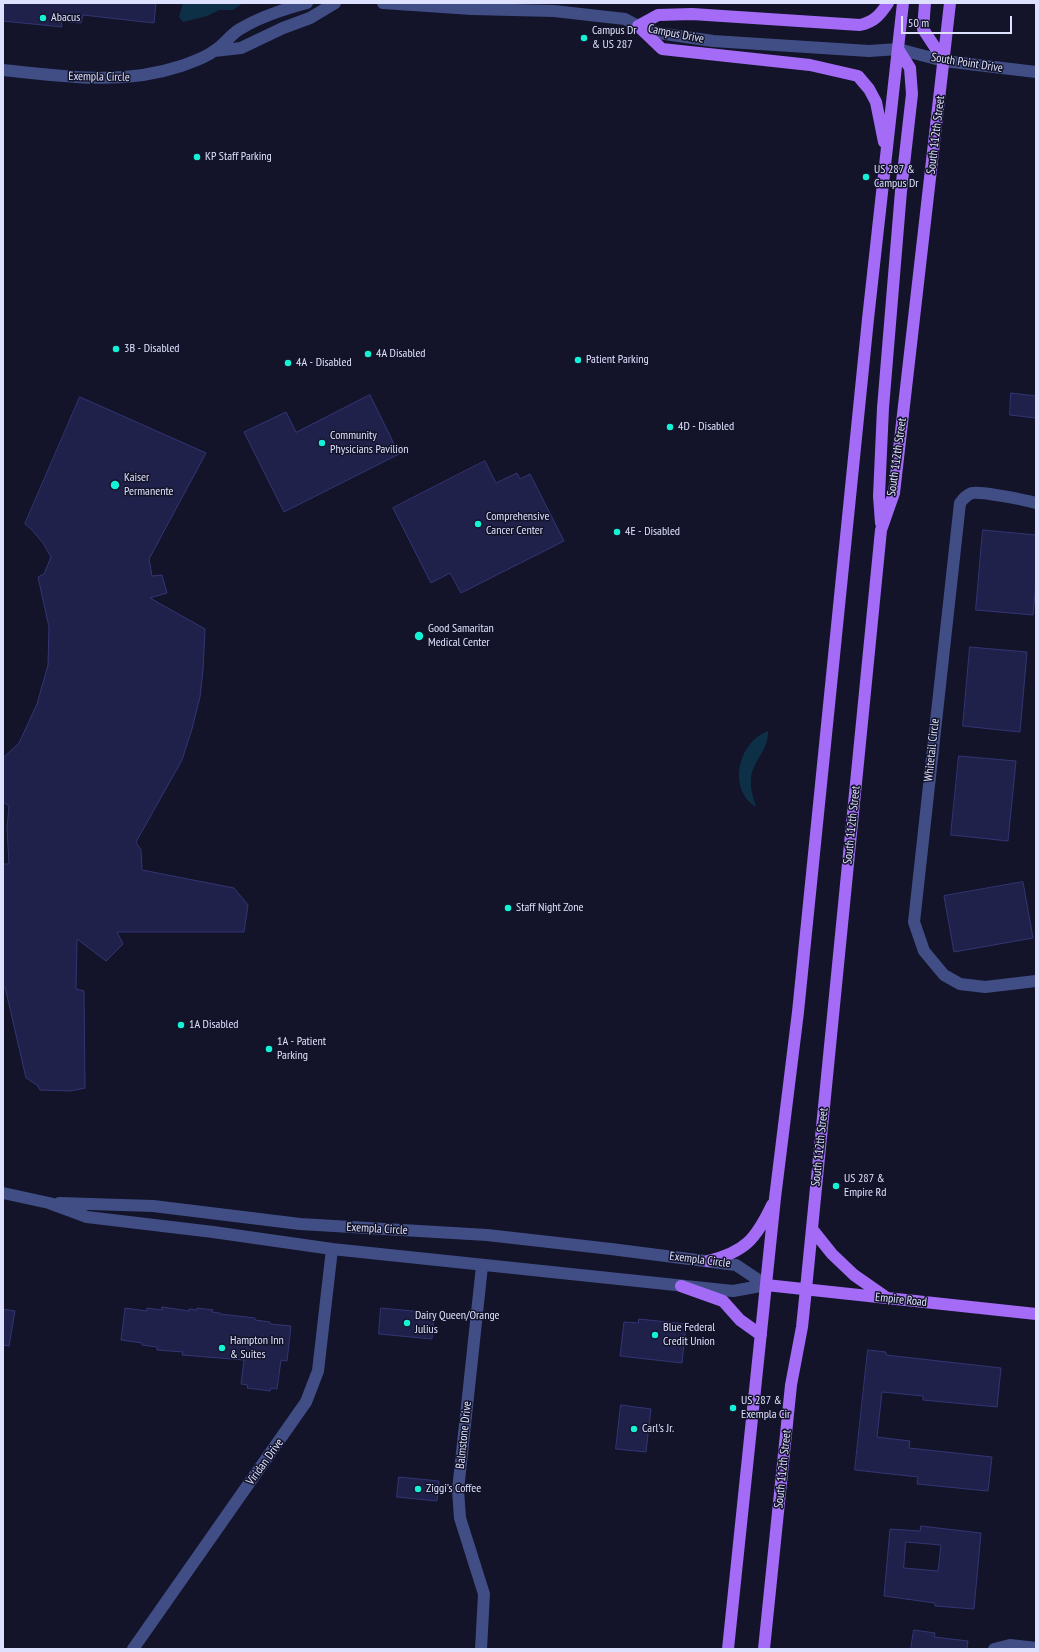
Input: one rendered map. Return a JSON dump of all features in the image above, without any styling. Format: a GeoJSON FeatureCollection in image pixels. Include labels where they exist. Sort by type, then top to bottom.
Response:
{"type":"FeatureCollection","features":[{"type":"Feature","properties":{"kind":"main road"},"geometry":{"type":"LineString","coordinates":[[886,158],[876,102],[869,89],[858,76],[810,65],[662,49],[638,26],[658,15],[692,14],[860,25],[871,22],[882,13],[888,3]]}},
{"type":"Feature","properties":{"kind":"main road"},"geometry":{"type":"LineString","coordinates":[[728,1649],[775,1198],[798,1012],[868,319],[904,3]]}},
{"type":"Feature","properties":{"kind":"main road"},"geometry":{"type":"LineString","coordinates":[[925,3],[923,29],[944,61]]}},
{"type":"Feature","properties":{"kind":"main road","name":"South 112th Street"},"geometry":{"type":"LineString","coordinates":[[764,1649],[791,1386],[802,1327],[806,1290],[882,530],[894,492],[950,3]]}},
{"type":"Feature","properties":{"kind":"main road"},"geometry":{"type":"LineString","coordinates":[[882,530],[879,496],[883,408],[901,191],[912,94],[910,68],[898,49]]}},
{"type":"Feature","properties":{"kind":"main road"},"geometry":{"type":"LineString","coordinates":[[708,1261],[733,1254],[749,1243],[765,1219],[775,1198]]}},
{"type":"Feature","properties":{"kind":"main road"},"geometry":{"type":"LineString","coordinates":[[812,1229],[832,1254],[854,1275],[888,1299]]}},
{"type":"Feature","properties":{"kind":"main road","name":"Empire Road"},"geometry":{"type":"LineString","coordinates":[[766,1285],[1036,1314]]}},
{"type":"Feature","properties":{"kind":"main road"},"geometry":{"type":"LineString","coordinates":[[681,1286],[723,1301],[740,1320],[761,1336]]}},
{"type":"Feature","properties":{"kind":"street","name":"Exempla Circle"},"geometry":{"type":"LineString","coordinates":[[3,70],[107,79],[137,77],[163,72],[193,62],[214,51],[238,30],[263,17],[291,7],[308,3]]}},
{"type":"Feature","properties":{"kind":"street","name":"Exempla Circle"},"geometry":{"type":"LineString","coordinates":[[214,51],[241,48],[283,28],[310,18],[335,3]]}},
{"type":"Feature","properties":{"kind":"street","name":"Campus Drive"},"geometry":{"type":"LineString","coordinates":[[383,3],[472,9],[554,11],[625,19],[638,26],[658,33],[713,41],[870,51],[898,49]]}},
{"type":"Feature","properties":{"kind":"street","name":"South Point Drive"},"geometry":{"type":"LineString","coordinates":[[898,49],[944,61],[1036,72]]}},
{"type":"Feature","properties":{"kind":"street","name":"Whitetail Circle"},"geometry":{"type":"LineString","coordinates":[[1036,503],[1010,497],[972,493],[965,496],[960,503],[914,922],[924,951],[944,975],[960,984],[985,987],[1036,981]]}},
{"type":"Feature","properties":{"kind":"street","name":"Exempla Circle"},"geometry":{"type":"LineString","coordinates":[[3,1194],[49,1203],[87,1217],[213,1232],[332,1249],[482,1266],[733,1291],[766,1285]]}},
{"type":"Feature","properties":{"kind":"street","name":"Exempla Circle"},"geometry":{"type":"LineString","coordinates":[[49,1203],[153,1206],[300,1224],[487,1235],[736,1265],[766,1285]]}},
{"type":"Feature","properties":{"kind":"street","name":"Viridan Drive"},"geometry":{"type":"LineString","coordinates":[[133,1649],[306,1402],[318,1371],[332,1249]]}},
{"type":"Feature","properties":{"kind":"street","name":"Balmstone Drive"},"geometry":{"type":"LineString","coordinates":[[481,1649],[484,1594],[460,1518],[458,1490],[482,1266]]}},
{"type":"Feature","properties":{"kind":"street"},"geometry":{"type":"LineString","coordinates":[[994,1649],[1010,1645],[1036,1648]]}},
{"type":"Feature","properties":{"kind":"water"},"geometry":{"type":"Polygon","coordinates":[[[183,3],[243,3],[233,10],[219,10],[207,16],[183,22],[179,17],[183,3]]]}},
{"type":"Feature","properties":{"kind":"water"},"geometry":{"type":"Polygon","coordinates":[[[768,731],[766,744],[752,772],[751,778],[751,789],[756,807],[747,799],[741,789],[739,778],[740,766],[743,755],[749,745],[768,731]]]}},
{"type":"Feature","properties":{"kind":"building","name":"Abacus"},"geometry":{"type":"Polygon","coordinates":[[[3,3],[156,3],[154,23],[83,15],[81,23],[61,21],[62,27],[3,21],[3,3]]]}},
{"type":"Feature","properties":{"kind":"building"},"geometry":{"type":"Polygon","coordinates":[[[1011,393],[1036,396],[1036,418],[1010,415],[1011,393]]]}},
{"type":"Feature","properties":{"kind":"building","name":"Community Physicians Pavilion"},"geometry":{"type":"Polygon","coordinates":[[[370,395],[399,454],[284,512],[244,432],[286,412],[296,432],[370,395]]]}},
{"type":"Feature","properties":{"kind":"building"},"geometry":{"type":"Polygon","coordinates":[[[80,397],[206,453],[149,559],[152,576],[162,575],[167,593],[150,598],[205,629],[200,697],[182,760],[136,842],[141,850],[142,870],[234,888],[248,905],[244,932],[117,932],[123,944],[106,961],[77,939],[76,989],[84,991],[85,1088],[71,1091],[40,1090],[37,1085],[26,1078],[5,987],[3,986],[3,864],[9,864],[7,828],[9,806],[3,802],[3,758],[19,743],[37,704],[48,665],[49,627],[38,577],[44,574],[51,557],[43,543],[25,524],[80,397]]]}},
{"type":"Feature","properties":{"kind":"building","name":"Comprehensive Cancer Center"},"geometry":{"type":"Polygon","coordinates":[[[485,461],[496,483],[517,473],[520,479],[530,474],[564,541],[461,593],[450,573],[431,583],[393,508],[485,461]]]}},
{"type":"Feature","properties":{"kind":"building"},"geometry":{"type":"Polygon","coordinates":[[[983,530],[1036,535],[1036,582],[1033,615],[976,610],[983,530]]]}},
{"type":"Feature","properties":{"kind":"building"},"geometry":{"type":"Polygon","coordinates":[[[970,647],[1027,652],[1020,732],[963,726],[970,647]]]}},
{"type":"Feature","properties":{"kind":"building"},"geometry":{"type":"Polygon","coordinates":[[[959,756],[1016,761],[1008,841],[951,835],[959,756]]]}},
{"type":"Feature","properties":{"kind":"building"},"geometry":{"type":"Polygon","coordinates":[[[1023,882],[1033,938],[954,952],[944,896],[1023,882]]]}},
{"type":"Feature","properties":{"kind":"building","name":"Hampton Inn & Suites"},"geometry":{"type":"Polygon","coordinates":[[[162,1307],[189,1311],[189,1309],[197,1310],[197,1308],[213,1310],[212,1312],[220,1314],[255,1318],[255,1320],[270,1322],[270,1324],[291,1326],[287,1361],[281,1360],[277,1389],[271,1388],[270,1391],[247,1388],[248,1385],[241,1384],[244,1360],[182,1355],[183,1352],[157,1350],[157,1347],[121,1340],[125,1308],[147,1311],[147,1308],[162,1310],[162,1307]]]}},
{"type":"Feature","properties":{"kind":"building","name":"Dairy Queen/Orange Julius"},"geometry":{"type":"Polygon","coordinates":[[[381,1308],[434,1313],[432,1339],[379,1334],[381,1308]]]}},
{"type":"Feature","properties":{"kind":"building"},"geometry":{"type":"Polygon","coordinates":[[[3,1309],[15,1311],[9,1346],[3,1345],[3,1309]]]}},
{"type":"Feature","properties":{"kind":"building"},"geometry":{"type":"Polygon","coordinates":[[[639,1319],[686,1324],[682,1363],[620,1356],[624,1322],[638,1323],[639,1319]]]}},
{"type":"Feature","properties":{"kind":"building"},"geometry":{"type":"Polygon","coordinates":[[[868,1350],[886,1352],[886,1355],[1001,1368],[997,1407],[923,1400],[923,1396],[882,1392],[877,1437],[910,1441],[909,1448],[992,1457],[988,1491],[917,1484],[918,1477],[855,1470],[868,1350]]]}},
{"type":"Feature","properties":{"kind":"building","name":"Carl's Jr."},"geometry":{"type":"Polygon","coordinates":[[[621,1405],[651,1409],[646,1452],[616,1449],[621,1405]]]}},
{"type":"Feature","properties":{"kind":"building","name":"Ziggi's Coffee"},"geometry":{"type":"Polygon","coordinates":[[[399,1477],[439,1481],[437,1501],[397,1497],[399,1477]]]}},
{"type":"Feature","properties":{"kind":"building"},"geometry":{"type":"Polygon","coordinates":[[[921,1526],[981,1533],[974,1609],[935,1606],[935,1603],[884,1596],[890,1529],[920,1531],[921,1526]],[[906,1542],[904,1568],[938,1571],[941,1545],[906,1542]]]}},
{"type":"Feature","properties":{"kind":"building"},"geometry":{"type":"Polygon","coordinates":[[[914,1630],[935,1633],[934,1637],[968,1641],[967,1649],[911,1649],[914,1630]]]}},
{"type":"Feature","properties":{"kind":"place","name":"Abacus"},"geometry":{"type":"Point","coordinates":[43,18]}},
{"type":"Feature","properties":{"kind":"place","name":"Campus Dr & US 287"},"geometry":{"type":"Point","coordinates":[584,38]}},
{"type":"Feature","properties":{"kind":"place","name":"KP Staff Parking"},"geometry":{"type":"Point","coordinates":[197,157]}},
{"type":"Feature","properties":{"kind":"place","name":"US 287 & Campus Dr"},"geometry":{"type":"Point","coordinates":[866,177]}},
{"type":"Feature","properties":{"kind":"place","name":"3B - Disabled"},"geometry":{"type":"Point","coordinates":[116,349]}},
{"type":"Feature","properties":{"kind":"place","name":"4A Disabled"},"geometry":{"type":"Point","coordinates":[368,354]}},
{"type":"Feature","properties":{"kind":"place","name":"Patient Parking"},"geometry":{"type":"Point","coordinates":[578,360]}},
{"type":"Feature","properties":{"kind":"place","name":"4A - Disabled"},"geometry":{"type":"Point","coordinates":[288,363]}},
{"type":"Feature","properties":{"kind":"place","name":"4D - Disabled"},"geometry":{"type":"Point","coordinates":[670,427]}},
{"type":"Feature","properties":{"kind":"place","name":"Community Physicians Pavilion"},"geometry":{"type":"Point","coordinates":[322,443]}},
{"type":"Feature","properties":{"kind":"place","name":"Kaiser Permanente"},"geometry":{"type":"Point","coordinates":[115,485]}},
{"type":"Feature","properties":{"kind":"place","name":"Comprehensive Cancer Center"},"geometry":{"type":"Point","coordinates":[478,524]}},
{"type":"Feature","properties":{"kind":"place","name":"4E - Disabled"},"geometry":{"type":"Point","coordinates":[617,532]}},
{"type":"Feature","properties":{"kind":"place","name":"Good Samaritan Medical Center"},"geometry":{"type":"Point","coordinates":[419,636]}},
{"type":"Feature","properties":{"kind":"place","name":"Staff Night Zone"},"geometry":{"type":"Point","coordinates":[508,908]}},
{"type":"Feature","properties":{"kind":"place","name":"1A Disabled"},"geometry":{"type":"Point","coordinates":[181,1025]}},
{"type":"Feature","properties":{"kind":"place","name":"1A - Patient Parking"},"geometry":{"type":"Point","coordinates":[269,1049]}},
{"type":"Feature","properties":{"kind":"place","name":"US 287 & Empire Rd"},"geometry":{"type":"Point","coordinates":[836,1186]}},
{"type":"Feature","properties":{"kind":"place","name":"Dairy Queen/Orange Julius"},"geometry":{"type":"Point","coordinates":[407,1323]}},
{"type":"Feature","properties":{"kind":"place","name":"Blue Federal Credit Union"},"geometry":{"type":"Point","coordinates":[655,1335]}},
{"type":"Feature","properties":{"kind":"place","name":"Hampton Inn & Suites"},"geometry":{"type":"Point","coordinates":[222,1348]}},
{"type":"Feature","properties":{"kind":"place","name":"US 287 & Exempla Cir"},"geometry":{"type":"Point","coordinates":[733,1408]}},
{"type":"Feature","properties":{"kind":"place","name":"Carl's Jr."},"geometry":{"type":"Point","coordinates":[634,1429]}},
{"type":"Feature","properties":{"kind":"place","name":"Ziggi's Coffee"},"geometry":{"type":"Point","coordinates":[418,1489]}}]}
